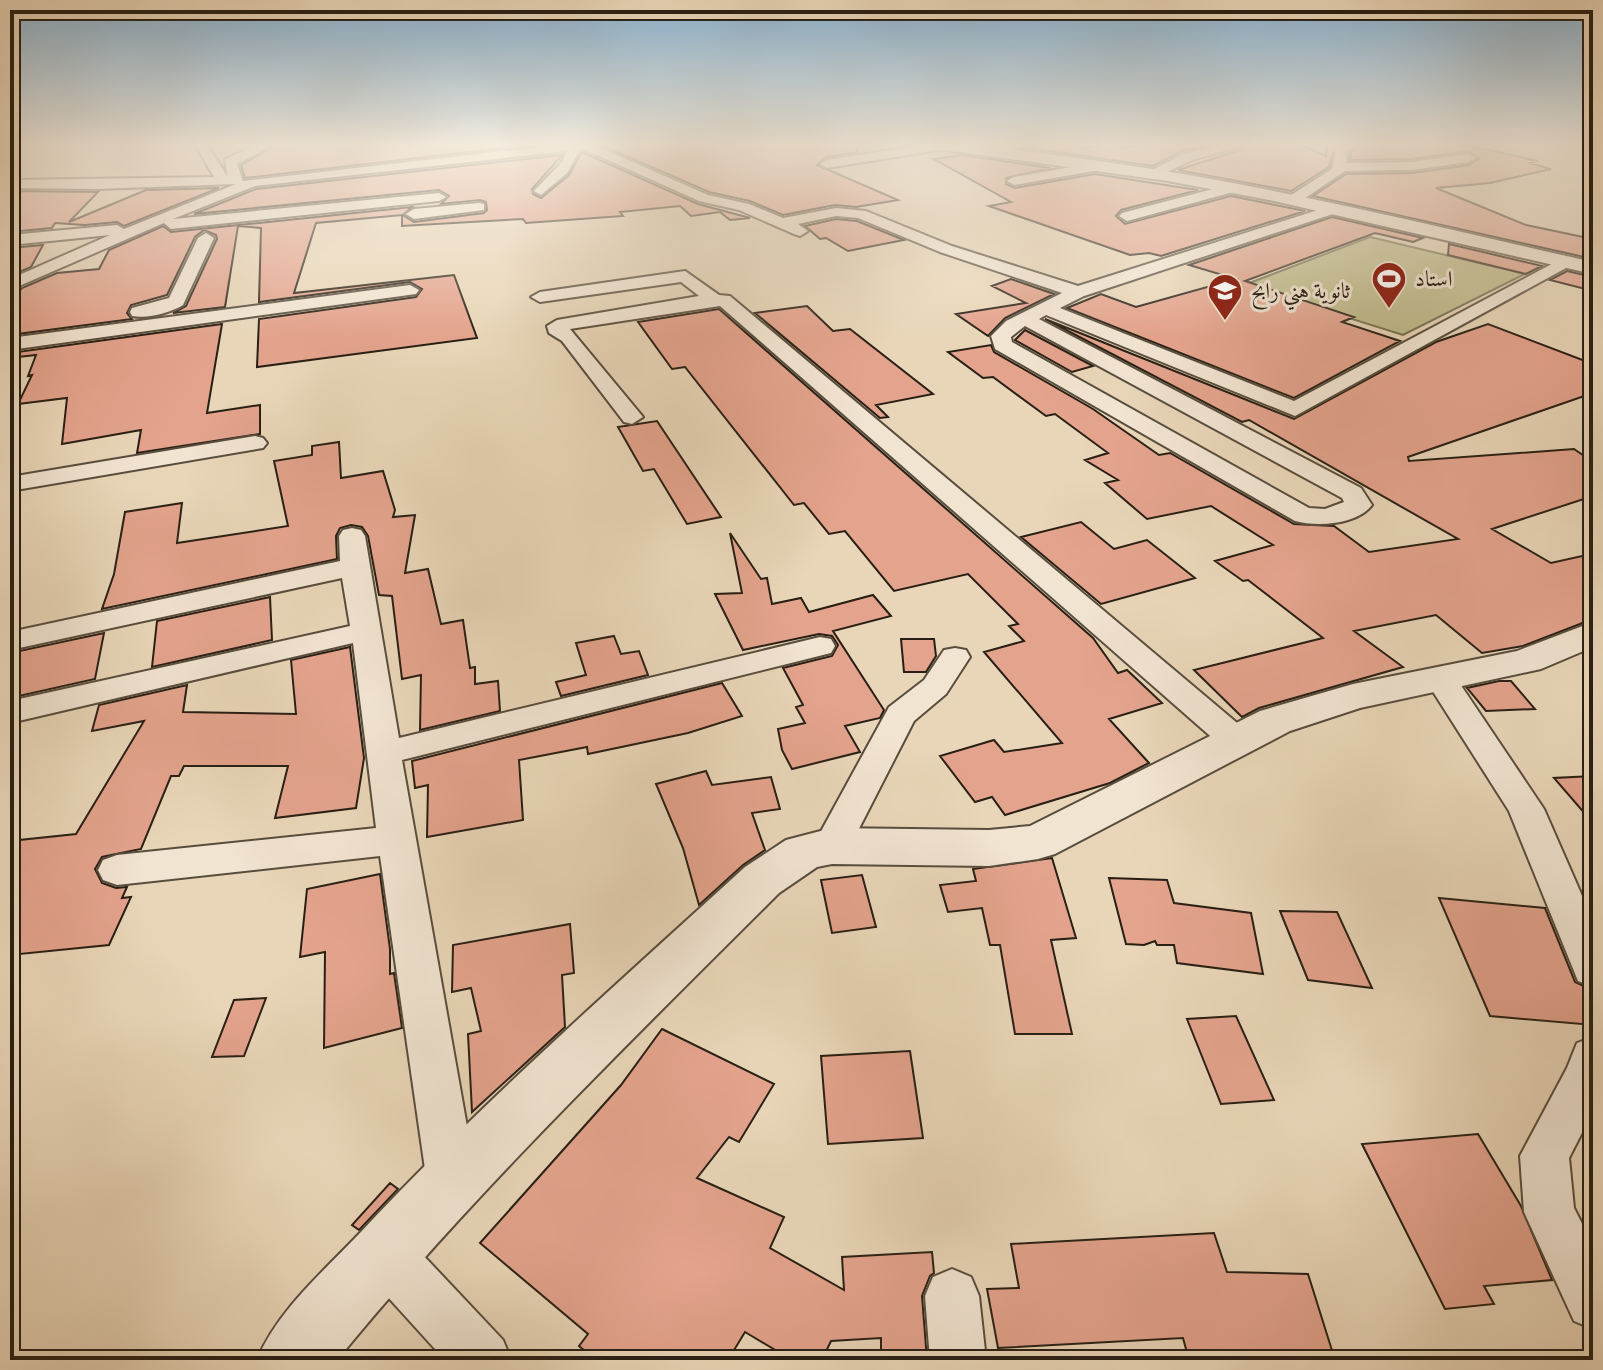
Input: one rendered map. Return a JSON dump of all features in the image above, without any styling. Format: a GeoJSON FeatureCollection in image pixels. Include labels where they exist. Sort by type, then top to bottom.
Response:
{"type":"FeatureCollection","features":[{"type":"Feature","properties":{"kind":"street"},"geometry":{"type":"LineString","coordinates":[[10,285],[186,208]]}},
{"type":"Feature","properties":{"kind":"street"},"geometry":{"type":"LineString","coordinates":[[10,240],[331,208]]}},
{"type":"Feature","properties":{"kind":"street"},"geometry":{"type":"LineString","coordinates":[[252,233],[471,208]]}},
{"type":"Feature","properties":{"kind":"street"},"geometry":{"type":"LineString","coordinates":[[746,208],[814,236]]}},
{"type":"Feature","properties":{"kind":"street"},"geometry":{"type":"LineString","coordinates":[[1127,216],[1157,208]]}},
{"type":"Feature","properties":{"kind":"street"},"geometry":{"type":"LineString","coordinates":[[1329,208],[1593,268]]}},
{"type":"Feature","properties":{"kind":"street"},"geometry":{"type":"LineString","coordinates":[[1035,313],[1246,436],[1352,493],[1359,505],[1328,517],[1304,516],[1182,449],[1002,345],[1001,336],[1035,313],[1078,292],[1334,209]]}},
{"type":"Feature","properties":{"kind":"street"},"geometry":{"type":"LineString","coordinates":[[782,223],[836,212],[861,214],[946,249],[1078,292]]}},
{"type":"Feature","properties":{"kind":"street"},"geometry":{"type":"LineString","coordinates":[[10,327],[169,306],[177,301],[206,238]]}},
{"type":"Feature","properties":{"kind":"street"},"geometry":{"type":"LineString","coordinates":[[89,251],[148,245]]}},
{"type":"Feature","properties":{"kind":"street"},"geometry":{"type":"LineString","coordinates":[[1182,449],[1246,436],[1569,262]]}},
{"type":"Feature","properties":{"kind":"street"},"geometry":{"type":"LineString","coordinates":[[540,297],[685,276],[713,299]]}},
{"type":"Feature","properties":{"kind":"street"},"geometry":{"type":"LineString","coordinates":[[10,344],[410,290]]}},
{"type":"Feature","properties":{"kind":"street"},"geometry":{"type":"LineString","coordinates":[[632,417],[569,337],[556,329],[557,326],[713,299],[724,300],[1237,741]]}},
{"type":"Feature","properties":{"kind":"street"},"geometry":{"type":"LineString","coordinates":[[1035,313],[1295,409]]}},
{"type":"Feature","properties":{"kind":"street"},"geometry":{"type":"LineString","coordinates":[[10,484],[255,443]]}},
{"type":"Feature","properties":{"kind":"street"},"geometry":{"type":"LineString","coordinates":[[10,641],[352,552],[367,631],[383,753],[452,1183]]}},
{"type":"Feature","properties":{"kind":"street"},"geometry":{"type":"LineString","coordinates":[[10,712],[367,631]]}},
{"type":"Feature","properties":{"kind":"street"},"geometry":{"type":"LineString","coordinates":[[292,1360],[452,1183],[762,880],[803,853],[832,846],[989,848],[1038,842],[1288,717],[1353,697],[1527,661],[1593,633]]}},
{"type":"Feature","properties":{"kind":"street"},"geometry":{"type":"LineString","coordinates":[[383,753],[820,646]]}},
{"type":"Feature","properties":{"kind":"street"},"geometry":{"type":"LineString","coordinates":[[832,846],[901,715],[935,687],[955,657]]}},
{"type":"Feature","properties":{"kind":"street"},"geometry":{"type":"LineString","coordinates":[[1441,679],[1526,809],[1593,969]]}},
{"type":"Feature","properties":{"kind":"street"},"geometry":{"type":"LineString","coordinates":[[117,870],[397,840]]}},
{"type":"Feature","properties":{"kind":"street"},"geometry":{"type":"LineString","coordinates":[[1593,1057],[1588,1074],[1544,1156],[1549,1212],[1593,1302]]}},
{"type":"Feature","properties":{"kind":"street"},"geometry":{"type":"LineString","coordinates":[[386,1255],[483,1360]]}},
{"type":"Feature","properties":{"kind":"street"},"geometry":{"type":"LineString","coordinates":[[952,1296],[958,1360]]}},
{"type":"Feature","properties":{"kind":"shaded area","name":"استاد"},"geometry":{"type":"Polygon","coordinates":[[[1370,237],[1525,274],[1403,335],[1244,285],[1370,237]]]}},
{"type":"Feature","properties":{"kind":"building"},"geometry":{"type":"Polygon","coordinates":[[[10,208],[83,208],[69,222],[103,208],[169,208],[124,226],[117,222],[85,225],[55,223],[52,228],[10,232],[10,208]]]}},
{"type":"Feature","properties":{"kind":"building"},"geometry":{"type":"Polygon","coordinates":[[[209,208],[256,208],[194,214],[209,208]]]}},
{"type":"Feature","properties":{"kind":"building"},"geometry":{"type":"Polygon","coordinates":[[[403,208],[411,208],[403,215],[414,222],[484,213],[487,210],[661,208],[620,212],[623,216],[526,223],[523,219],[402,226],[402,215],[316,223],[294,293],[454,275],[477,338],[257,367],[259,319],[416,297],[422,289],[410,282],[259,302],[261,228],[238,226],[225,307],[173,313],[186,306],[217,239],[216,235],[204,230],[195,237],[167,295],[131,305],[127,313],[132,319],[10,335],[10,293],[18,290],[13,299],[22,288],[57,273],[99,269],[109,250],[163,226],[171,232],[403,208]]]}},
{"type":"Feature","properties":{"kind":"building"},"geometry":{"type":"Polygon","coordinates":[[[682,208],[713,208],[750,218],[730,220],[720,212],[691,216],[682,208]]]}},
{"type":"Feature","properties":{"kind":"building"},"geometry":{"type":"Polygon","coordinates":[[[766,208],[820,208],[783,215],[766,208]]]}},
{"type":"Feature","properties":{"kind":"building"},"geometry":{"type":"Polygon","coordinates":[[[995,208],[1129,208],[1121,210],[1116,216],[1125,224],[1186,208],[1290,208],[1305,211],[1161,256],[1149,253],[1130,255],[995,208]]]}},
{"type":"Feature","properties":{"kind":"building"},"geometry":{"type":"Polygon","coordinates":[[[1366,208],[1484,208],[1526,225],[1593,239],[1593,259],[1366,208]]]}},
{"type":"Feature","properties":{"kind":"building","name":"ثانوية هني رابح"},"geometry":{"type":"Polygon","coordinates":[[[1332,217],[1423,238],[1413,242],[1375,233],[1245,281],[1354,317],[1342,322],[1400,341],[1294,398],[1067,308],[1101,294],[1136,307],[1236,279],[1189,265],[1332,217]]]}},
{"type":"Feature","properties":{"kind":"building"},"geometry":{"type":"Polygon","coordinates":[[[836,219],[857,221],[904,240],[848,251],[826,238],[820,239],[805,226],[836,219]]]}},
{"type":"Feature","properties":{"kind":"building"},"geometry":{"type":"Polygon","coordinates":[[[1449,244],[1542,266],[1526,274],[1448,255],[1449,244]]]}},
{"type":"Feature","properties":{"kind":"building"},"geometry":{"type":"Polygon","coordinates":[[[43,245],[31,267],[10,276],[10,248],[43,245]]]}},
{"type":"Feature","properties":{"kind":"building"},"geometry":{"type":"Polygon","coordinates":[[[1567,271],[1593,277],[1593,291],[1550,280],[1567,271]]]}},
{"type":"Feature","properties":{"kind":"building"},"geometry":{"type":"Polygon","coordinates":[[[1011,279],[1054,294],[1005,318],[988,336],[956,314],[1026,303],[992,286],[1011,279]]]}},
{"type":"Feature","properties":{"kind":"building"},"geometry":{"type":"Polygon","coordinates":[[[807,306],[833,331],[850,329],[933,394],[876,405],[888,417],[880,418],[755,313],[807,306]]]}},
{"type":"Feature","properties":{"kind":"building"},"geometry":{"type":"Polygon","coordinates":[[[719,309],[1093,638],[1118,673],[1127,670],[1162,703],[1109,719],[1149,763],[1110,783],[1005,815],[992,797],[975,802],[940,756],[994,740],[1004,752],[1062,743],[984,652],[1024,641],[1009,626],[1018,624],[968,574],[894,591],[845,531],[829,534],[804,503],[794,505],[685,367],[672,369],[638,322],[719,309]]]}},
{"type":"Feature","properties":{"kind":"building"},"geometry":{"type":"Polygon","coordinates":[[[1045,319],[1294,419],[1436,342],[1488,324],[1593,364],[1593,393],[1408,457],[1409,461],[1574,449],[1593,462],[1593,496],[1492,529],[1551,563],[1582,556],[1593,562],[1593,619],[1523,646],[1482,653],[1436,615],[1354,631],[1403,667],[1259,708],[1242,717],[1194,670],[1323,638],[1248,580],[1243,581],[1215,561],[1273,545],[1211,506],[1147,519],[1105,483],[1118,480],[1085,460],[1108,453],[1055,414],[1046,416],[993,377],[983,378],[948,352],[991,345],[994,352],[1093,409],[1159,455],[1170,453],[1294,524],[1334,526],[1369,552],[1458,539],[1249,420],[1242,422],[1045,319]]]}},
{"type":"Feature","properties":{"kind":"building"},"geometry":{"type":"Polygon","coordinates":[[[222,324],[207,413],[260,405],[260,434],[137,453],[141,430],[62,444],[67,398],[18,404],[32,375],[28,376],[36,355],[10,358],[10,353],[222,324]]]}},
{"type":"Feature","properties":{"kind":"building"},"geometry":{"type":"Polygon","coordinates":[[[1025,330],[1093,366],[1072,372],[1015,340],[1025,330]]]}},
{"type":"Feature","properties":{"kind":"building"},"geometry":{"type":"Polygon","coordinates":[[[657,421],[721,517],[687,524],[654,469],[643,471],[618,427],[657,421]]]}},
{"type":"Feature","properties":{"kind":"building"},"geometry":{"type":"Polygon","coordinates":[[[339,442],[341,478],[383,471],[395,510],[393,517],[415,515],[405,573],[428,569],[441,624],[463,620],[470,668],[475,667],[475,684],[498,681],[500,711],[420,730],[421,675],[402,679],[392,596],[379,595],[368,536],[362,527],[351,525],[340,528],[336,536],[337,559],[102,609],[114,574],[125,512],[182,503],[177,543],[288,526],[274,461],[312,455],[312,446],[339,442]]]}},
{"type":"Feature","properties":{"kind":"building"},"geometry":{"type":"Polygon","coordinates":[[[1081,522],[1114,549],[1147,540],[1195,578],[1101,604],[1021,537],[1081,522]]]}},
{"type":"Feature","properties":{"kind":"building"},"geometry":{"type":"Polygon","coordinates":[[[730,533],[761,579],[767,578],[772,604],[801,598],[809,612],[873,595],[891,616],[833,631],[884,710],[880,718],[845,726],[860,752],[792,769],[782,750],[778,729],[805,723],[796,707],[803,705],[783,668],[832,656],[838,645],[832,636],[819,634],[743,650],[715,594],[742,593],[730,533]]]}},
{"type":"Feature","properties":{"kind":"building"},"geometry":{"type":"Polygon","coordinates":[[[270,597],[272,640],[152,667],[157,621],[270,597]]]}},
{"type":"Feature","properties":{"kind":"building"},"geometry":{"type":"Polygon","coordinates":[[[104,633],[95,679],[10,698],[10,653],[104,633]]]}},
{"type":"Feature","properties":{"kind":"building"},"geometry":{"type":"Polygon","coordinates":[[[614,636],[621,654],[639,651],[648,675],[561,696],[556,682],[586,675],[576,643],[614,636]]]}},
{"type":"Feature","properties":{"kind":"building"},"geometry":{"type":"Polygon","coordinates":[[[901,639],[934,639],[936,656],[926,672],[904,672],[901,639]]]}},
{"type":"Feature","properties":{"kind":"building"},"geometry":{"type":"Polygon","coordinates":[[[350,647],[364,758],[356,808],[275,818],[288,766],[184,766],[179,776],[171,776],[141,849],[102,857],[95,869],[102,883],[116,888],[127,887],[122,898],[131,897],[109,945],[10,955],[10,841],[76,834],[144,721],[92,731],[99,705],[187,685],[183,712],[296,714],[291,660],[350,647]]]}},
{"type":"Feature","properties":{"kind":"building"},"geometry":{"type":"Polygon","coordinates":[[[1511,681],[1535,709],[1486,711],[1467,688],[1511,681]]]}},
{"type":"Feature","properties":{"kind":"building"},"geometry":{"type":"Polygon","coordinates":[[[722,683],[742,716],[688,733],[588,754],[587,747],[519,760],[523,820],[427,837],[428,785],[415,788],[412,761],[722,683]]]}},
{"type":"Feature","properties":{"kind":"building"},"geometry":{"type":"Polygon","coordinates":[[[706,771],[712,785],[771,777],[780,809],[752,813],[765,850],[743,865],[699,905],[683,848],[656,784],[706,771]]]}},
{"type":"Feature","properties":{"kind":"building"},"geometry":{"type":"Polygon","coordinates":[[[1593,776],[1593,823],[1554,778],[1593,776]]]}},
{"type":"Feature","properties":{"kind":"building"},"geometry":{"type":"Polygon","coordinates":[[[1052,858],[1076,938],[1051,940],[1072,1034],[1015,1034],[1000,945],[990,945],[982,908],[948,912],[940,885],[976,881],[973,869],[1052,858]]]}},
{"type":"Feature","properties":{"kind":"building"},"geometry":{"type":"Polygon","coordinates":[[[380,874],[390,949],[390,974],[394,973],[402,1028],[324,1048],[325,952],[300,957],[307,889],[380,874]]]}},
{"type":"Feature","properties":{"kind":"building"},"geometry":{"type":"Polygon","coordinates":[[[862,875],[876,927],[832,933],[821,880],[862,875]]]}},
{"type":"Feature","properties":{"kind":"building"},"geometry":{"type":"Polygon","coordinates":[[[1109,878],[1167,880],[1174,903],[1251,913],[1263,974],[1177,963],[1174,945],[1157,945],[1155,941],[1144,945],[1126,944],[1109,878]]]}},
{"type":"Feature","properties":{"kind":"building"},"geometry":{"type":"Polygon","coordinates":[[[1439,898],[1545,908],[1575,982],[1588,988],[1593,998],[1593,1025],[1490,1016],[1439,898]]]}},
{"type":"Feature","properties":{"kind":"building"},"geometry":{"type":"Polygon","coordinates":[[[1280,911],[1337,912],[1372,988],[1308,980],[1280,911]]]}},
{"type":"Feature","properties":{"kind":"building"},"geometry":{"type":"Polygon","coordinates":[[[570,924],[574,973],[562,975],[565,1027],[472,1112],[468,1034],[481,1031],[471,988],[452,992],[453,945],[570,924]]]}},
{"type":"Feature","properties":{"kind":"building"},"geometry":{"type":"Polygon","coordinates":[[[266,998],[244,1056],[212,1057],[234,1000],[266,998]]]}},
{"type":"Feature","properties":{"kind":"building"},"geometry":{"type":"Polygon","coordinates":[[[1236,1016],[1274,1100],[1221,1104],[1187,1019],[1236,1016]]]}},
{"type":"Feature","properties":{"kind":"building"},"geometry":{"type":"Polygon","coordinates":[[[662,1029],[774,1084],[739,1142],[729,1137],[697,1178],[784,1217],[770,1248],[844,1290],[842,1257],[932,1252],[934,1273],[922,1296],[927,1360],[881,1360],[881,1338],[831,1341],[822,1360],[792,1360],[745,1332],[728,1360],[596,1360],[579,1346],[588,1334],[480,1243],[621,1085],[662,1029]]]}},
{"type":"Feature","properties":{"kind":"building"},"geometry":{"type":"Polygon","coordinates":[[[910,1051],[923,1138],[828,1144],[821,1056],[910,1051]]]}},
{"type":"Feature","properties":{"kind":"building"},"geometry":{"type":"Polygon","coordinates":[[[1478,1134],[1521,1206],[1552,1280],[1484,1286],[1494,1304],[1445,1309],[1362,1144],[1478,1134]]]}},
{"type":"Feature","properties":{"kind":"building"},"geometry":{"type":"Polygon","coordinates":[[[390,1183],[398,1189],[359,1230],[352,1225],[390,1183]]]}},
{"type":"Feature","properties":{"kind":"building"},"geometry":{"type":"Polygon","coordinates":[[[1214,1233],[1227,1272],[1308,1274],[1335,1360],[1189,1360],[1183,1338],[998,1348],[987,1289],[1019,1288],[1011,1244],[1214,1233]]]}},
{"type":"Feature","properties":{"kind":"place","name":"استاد"},"geometry":{"type":"Point","coordinates":[1389,310]}},
{"type":"Feature","properties":{"kind":"place","name":"ثانوية هني رابح"},"geometry":{"type":"Point","coordinates":[1225,322]}}]}
